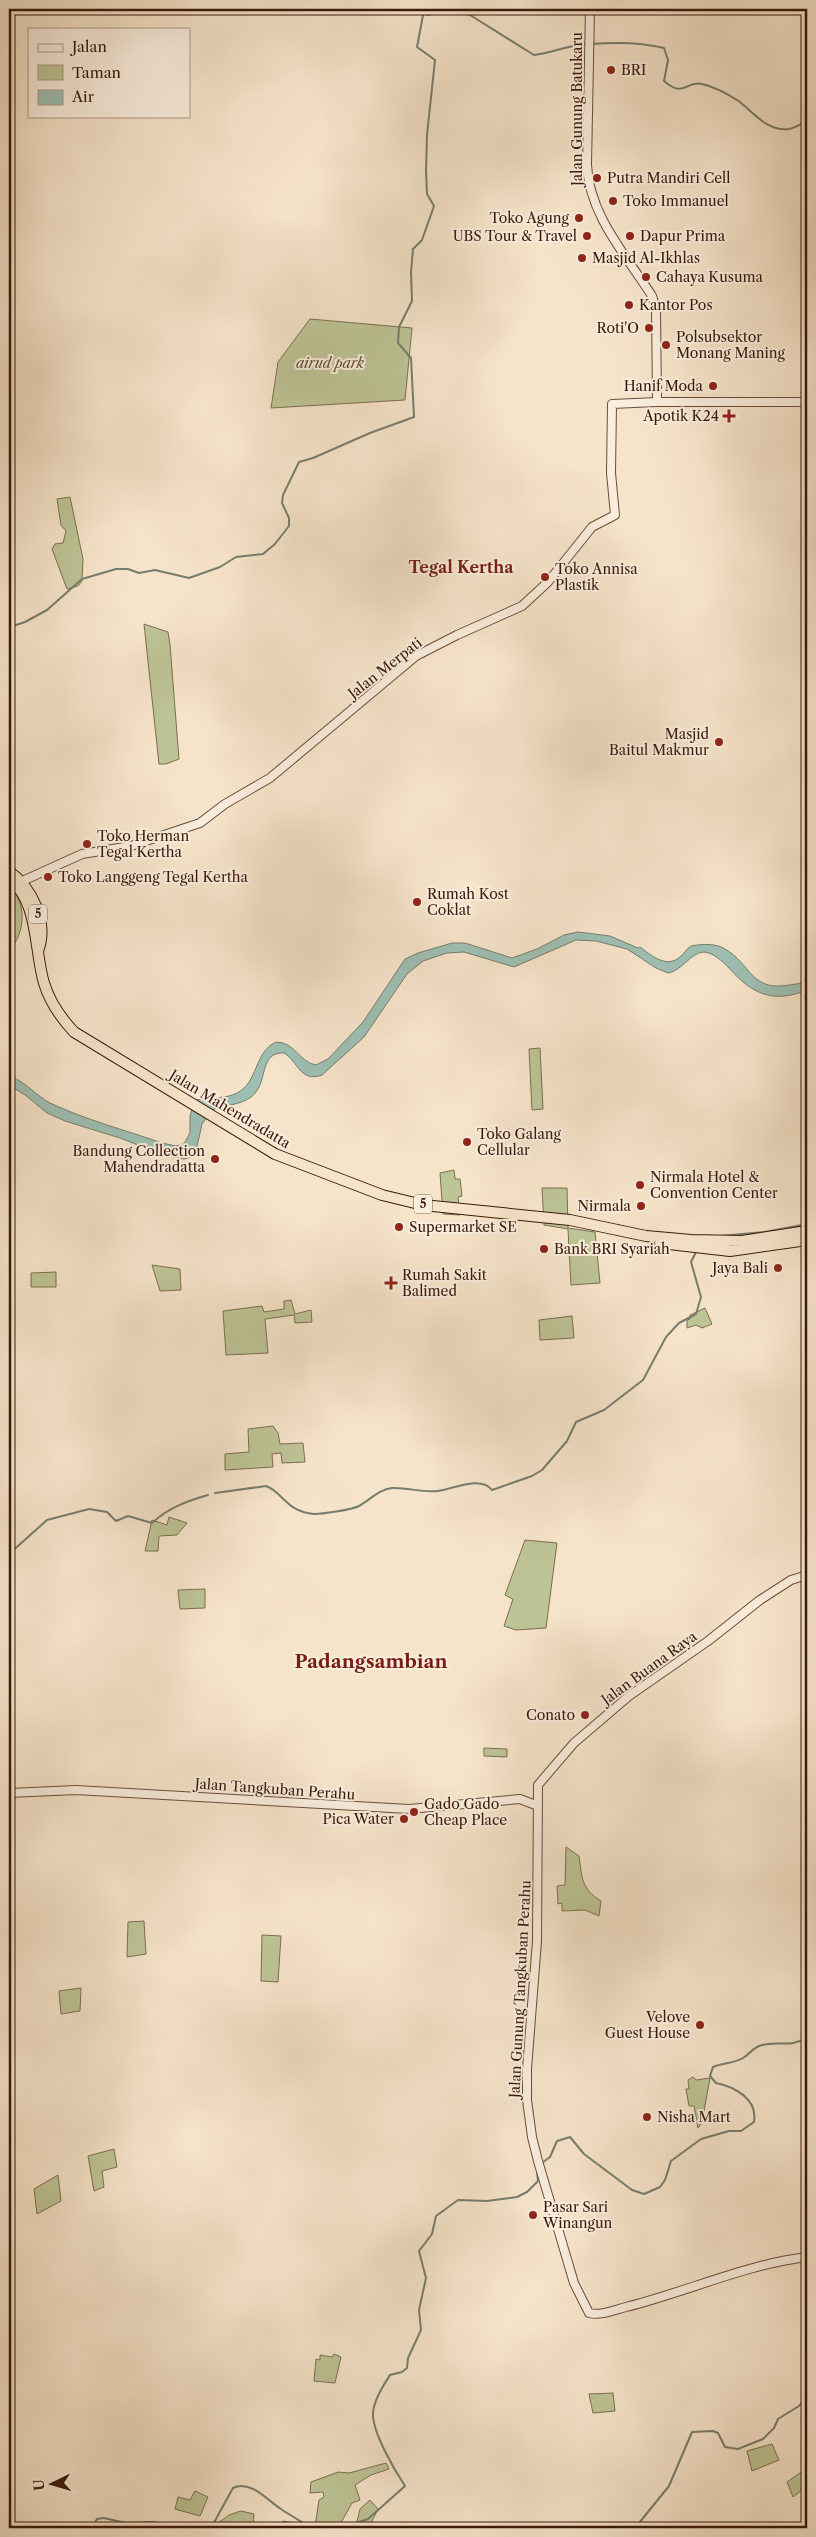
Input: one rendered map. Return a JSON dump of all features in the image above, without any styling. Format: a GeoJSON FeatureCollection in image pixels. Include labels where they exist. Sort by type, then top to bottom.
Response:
{"type":"FeatureCollection","features":[{"type":"Feature","properties":{"kind":"highway","name":"Jalan Mahendradatta"},"geometry":{"type":"LineString","coordinates":[[9,871],[15,881],[31,895],[38,911],[42,942],[38,951],[44,984],[57,1010],[74,1032],[281,1157],[382,1195],[424,1204],[570,1220],[646,1236],[728,1242],[807,1231]]}},
{"type":"Feature","properties":{"kind":"highway","name":"Jalan Mahendradatta"},"geometry":{"type":"LineString","coordinates":[[646,1236],[663,1243],[730,1251],[807,1240]]}},
{"type":"Feature","properties":{"kind":"street","name":"Jalan Gunung Batukaru"},"geometry":{"type":"LineString","coordinates":[[590,9],[587,165],[589,190],[604,222],[652,296],[656,308],[657,402]]}},
{"type":"Feature","properties":{"kind":"street","name":"Jalan Merpati"},"geometry":{"type":"LineString","coordinates":[[15,881],[82,854],[131,846],[194,826],[208,818],[225,804],[266,781],[412,660],[437,644],[522,606],[548,582],[592,527],[615,516],[611,473],[610,407],[615,402],[807,402]]}},
{"type":"Feature","properties":{"kind":"street","name":"Jalan Buana Raya"},"geometry":{"type":"LineString","coordinates":[[520,1799],[537,1790],[543,1778],[574,1743],[629,1696],[708,1641],[760,1600],[791,1580],[807,1576]]}},
{"type":"Feature","properties":{"kind":"street","name":"Jalan Tangkuban Perahu"},"geometry":{"type":"LineString","coordinates":[[9,1793],[76,1790],[409,1809],[520,1799],[538,1806]]}},
{"type":"Feature","properties":{"kind":"street","name":"Jalan Gunung Tangkuban Perahu"},"geometry":{"type":"LineString","coordinates":[[537,1790],[537,1941],[529,2041],[527,2100],[532,2137],[539,2164],[574,2283],[585,2308],[591,2314],[603,2313],[662,2298],[776,2262],[807,2257]]}},
{"type":"Feature","properties":{"kind":"green space","name":"airud park"},"geometry":{"type":"Polygon","coordinates":[[[310,319],[412,328],[405,400],[271,408],[278,362],[310,319]]]}},
{"type":"Feature","properties":{"kind":"green space"},"geometry":{"type":"Polygon","coordinates":[[[70,497],[83,559],[82,581],[78,586],[67,589],[52,549],[55,544],[63,543],[66,531],[61,525],[57,499],[70,497]]]}},
{"type":"Feature","properties":{"kind":"green space"},"geometry":{"type":"Polygon","coordinates":[[[144,624],[168,632],[179,759],[166,764],[159,764],[144,624]]]}},
{"type":"Feature","properties":{"kind":"green space"},"geometry":{"type":"Polygon","coordinates":[[[9,885],[19,900],[22,918],[19,935],[9,951],[9,885]]]}},
{"type":"Feature","properties":{"kind":"green space"},"geometry":{"type":"Polygon","coordinates":[[[540,1048],[543,1109],[532,1110],[529,1049],[540,1048]]]}},
{"type":"Feature","properties":{"kind":"green space"},"geometry":{"type":"Polygon","coordinates":[[[454,1170],[455,1179],[460,1179],[462,1196],[458,1197],[460,1215],[443,1214],[440,1173],[454,1170]]]}},
{"type":"Feature","properties":{"kind":"green space"},"geometry":{"type":"Polygon","coordinates":[[[542,1188],[567,1188],[568,1228],[595,1232],[600,1283],[571,1285],[568,1229],[544,1225],[542,1188]]]}},
{"type":"Feature","properties":{"kind":"green space"},"geometry":{"type":"Polygon","coordinates":[[[152,1265],[180,1269],[181,1290],[160,1291],[152,1265]]]}},
{"type":"Feature","properties":{"kind":"green space"},"geometry":{"type":"Polygon","coordinates":[[[56,1272],[56,1287],[31,1287],[31,1273],[56,1272]]]}},
{"type":"Feature","properties":{"kind":"green space"},"geometry":{"type":"Polygon","coordinates":[[[291,1300],[295,1314],[311,1310],[312,1322],[295,1323],[294,1315],[265,1319],[268,1353],[226,1355],[223,1311],[262,1306],[264,1312],[284,1309],[284,1301],[291,1300]]]}},
{"type":"Feature","properties":{"kind":"green space"},"geometry":{"type":"Polygon","coordinates":[[[705,1308],[712,1324],[702,1328],[696,1325],[687,1328],[687,1320],[690,1319],[690,1315],[705,1308]]]}},
{"type":"Feature","properties":{"kind":"green space"},"geometry":{"type":"Polygon","coordinates":[[[572,1316],[574,1338],[540,1340],[539,1320],[572,1316]]]}},
{"type":"Feature","properties":{"kind":"green space"},"geometry":{"type":"Polygon","coordinates":[[[273,1426],[278,1433],[280,1444],[303,1443],[305,1462],[282,1463],[281,1453],[272,1454],[273,1467],[225,1470],[225,1454],[249,1452],[248,1429],[273,1426]]]}},
{"type":"Feature","properties":{"kind":"green space"},"geometry":{"type":"Polygon","coordinates":[[[169,1517],[187,1523],[177,1535],[159,1536],[158,1551],[145,1551],[152,1520],[167,1525],[169,1517]]]}},
{"type":"Feature","properties":{"kind":"green space"},"geometry":{"type":"Polygon","coordinates":[[[525,1540],[557,1543],[546,1628],[516,1630],[504,1626],[513,1599],[505,1595],[525,1540]]]}},
{"type":"Feature","properties":{"kind":"green space"},"geometry":{"type":"Polygon","coordinates":[[[205,1589],[205,1608],[180,1609],[178,1590],[205,1589]]]}},
{"type":"Feature","properties":{"kind":"green space"},"geometry":{"type":"Polygon","coordinates":[[[484,1748],[507,1749],[507,1757],[484,1756],[484,1748]]]}},
{"type":"Feature","properties":{"kind":"green space"},"geometry":{"type":"Polygon","coordinates":[[[566,1847],[579,1856],[586,1887],[601,1901],[599,1916],[585,1910],[562,1911],[562,1903],[558,1904],[557,1886],[565,1885],[566,1847]]]}},
{"type":"Feature","properties":{"kind":"green space"},"geometry":{"type":"Polygon","coordinates":[[[144,1921],[146,1954],[127,1957],[128,1922],[144,1921]]]}},
{"type":"Feature","properties":{"kind":"green space"},"geometry":{"type":"Polygon","coordinates":[[[262,1935],[281,1936],[278,1982],[261,1981],[262,1935]]]}},
{"type":"Feature","properties":{"kind":"green space"},"geometry":{"type":"Polygon","coordinates":[[[81,1988],[80,2011],[61,2014],[59,1991],[81,1988]]]}},
{"type":"Feature","properties":{"kind":"green space"},"geometry":{"type":"Polygon","coordinates":[[[693,2077],[696,2080],[710,2078],[702,2122],[698,2128],[694,2106],[689,2106],[686,2089],[689,2089],[688,2080],[693,2077]]]}},
{"type":"Feature","properties":{"kind":"green space"},"geometry":{"type":"Polygon","coordinates":[[[114,2149],[117,2167],[102,2171],[104,2187],[94,2191],[88,2156],[114,2149]]]}},
{"type":"Feature","properties":{"kind":"green space"},"geometry":{"type":"Polygon","coordinates":[[[58,2175],[61,2201],[37,2214],[34,2189],[58,2175]]]}},
{"type":"Feature","properties":{"kind":"green space"},"geometry":{"type":"Polygon","coordinates":[[[334,2354],[341,2357],[335,2383],[314,2381],[316,2359],[320,2360],[320,2355],[332,2357],[334,2354]]]}},
{"type":"Feature","properties":{"kind":"green space"},"geometry":{"type":"Polygon","coordinates":[[[613,2393],[615,2411],[593,2413],[589,2394],[613,2393]]]}},
{"type":"Feature","properties":{"kind":"green space"},"geometry":{"type":"Polygon","coordinates":[[[772,2444],[779,2460],[752,2471],[747,2451],[772,2444]]]}},
{"type":"Feature","properties":{"kind":"green space"},"geometry":{"type":"Polygon","coordinates":[[[386,2463],[389,2469],[371,2475],[355,2485],[360,2500],[352,2503],[338,2528],[282,2528],[283,2521],[315,2527],[319,2500],[324,2497],[323,2492],[310,2493],[311,2482],[338,2472],[349,2473],[386,2463]]]}},
{"type":"Feature","properties":{"kind":"green space"},"geometry":{"type":"Polygon","coordinates":[[[807,2468],[807,2486],[793,2497],[787,2482],[807,2468]]]}},
{"type":"Feature","properties":{"kind":"green space"},"geometry":{"type":"Polygon","coordinates":[[[195,2491],[208,2497],[200,2516],[175,2509],[178,2497],[190,2500],[195,2491]]]}},
{"type":"Feature","properties":{"kind":"green space"},"geometry":{"type":"Polygon","coordinates":[[[370,2500],[378,2509],[369,2527],[348,2528],[357,2522],[360,2509],[370,2500]]]}},
{"type":"Feature","properties":{"kind":"green space"},"geometry":{"type":"Polygon","coordinates":[[[241,2511],[254,2514],[253,2528],[211,2528],[229,2515],[241,2511]]]}},
{"type":"Feature","properties":{"kind":"water"},"geometry":{"type":"Polygon","coordinates":[[[578,932],[610,936],[638,948],[640,947],[659,960],[669,962],[681,956],[691,946],[704,944],[717,946],[734,955],[759,981],[776,986],[798,984],[807,980],[807,990],[784,996],[764,994],[746,984],[718,958],[704,952],[695,955],[678,969],[668,973],[656,968],[627,949],[596,941],[576,940],[514,967],[464,952],[447,953],[423,961],[407,974],[364,1037],[322,1075],[315,1077],[304,1074],[284,1053],[272,1056],[266,1064],[259,1087],[255,1093],[245,1101],[212,1110],[202,1124],[196,1151],[191,1157],[184,1159],[163,1155],[120,1138],[65,1121],[47,1113],[9,1085],[9,1076],[20,1081],[50,1103],[77,1115],[162,1143],[176,1146],[184,1144],[190,1133],[190,1116],[195,1100],[228,1096],[244,1088],[264,1053],[276,1042],[288,1045],[305,1060],[316,1065],[328,1059],[363,1022],[405,959],[452,943],[465,943],[512,958],[537,949],[564,935],[578,932]]]}},
{"type":"Feature","properties":{"kind":"waterway"},"geometry":{"type":"LineString","coordinates":[[423,9],[428,15],[446,9]]}},
{"type":"Feature","properties":{"kind":"waterway"},"geometry":{"type":"LineString","coordinates":[[451,9],[470,15],[534,55],[587,44]]}},
{"type":"Feature","properties":{"kind":"waterway"},"geometry":{"type":"LineString","coordinates":[[9,624],[16,625],[25,622],[47,610],[82,579],[116,569],[128,569],[139,573],[155,570],[189,578],[220,567],[236,557],[263,554],[275,544],[289,526],[289,518],[282,503],[283,495],[299,462],[414,417],[411,358],[398,343],[399,327],[412,301],[411,272],[413,249],[422,240],[434,206],[427,194],[426,171],[427,135],[435,60],[417,47],[424,10]]}},
{"type":"Feature","properties":{"kind":"waterway"},"geometry":{"type":"LineString","coordinates":[[591,44],[628,43],[664,48],[668,60],[664,81],[671,86],[681,89],[696,83],[716,89],[737,100],[760,120],[773,127],[789,129],[807,123]]}},
{"type":"Feature","properties":{"kind":"waterway"},"geometry":{"type":"LineString","coordinates":[[720,1236],[765,1232],[807,1224]]}},
{"type":"Feature","properties":{"kind":"waterway"},"geometry":{"type":"LineString","coordinates":[[215,1493],[266,1486],[276,1492],[291,1506],[305,1512],[318,1514],[359,1506],[379,1493],[392,1488],[438,1491],[474,1483],[487,1486],[492,1490],[532,1476],[542,1470],[567,1441],[576,1422],[604,1410],[643,1380],[666,1337],[679,1323],[696,1314],[701,1297],[691,1262],[697,1250]]}},
{"type":"Feature","properties":{"kind":"waterway"},"geometry":{"type":"LineString","coordinates":[[9,1554],[47,1520],[89,1509],[107,1512],[116,1521],[128,1516],[152,1523],[178,1506],[208,1495]]}},
{"type":"Feature","properties":{"kind":"waterway"},"geometry":{"type":"LineString","coordinates":[[542,2163],[550,2157],[557,2141],[570,2137],[584,2154],[632,2190],[644,2194],[660,2187],[665,2180],[671,2161],[701,2139],[729,2131],[741,2131],[754,2122],[754,2114],[749,2101],[737,2091],[716,2083],[710,2076],[713,2067],[740,2060],[759,2046],[795,2043],[807,2037]]}},
{"type":"Feature","properties":{"kind":"waterway"},"geometry":{"type":"LineString","coordinates":[[341,2528],[368,2519],[405,2486],[380,2440],[373,2413],[377,2398],[390,2375],[402,2372],[407,2368],[408,2358],[421,2330],[419,2310],[426,2278],[419,2251],[432,2234],[436,2216],[458,2200],[487,2201],[517,2197],[527,2192],[538,2181],[537,2171]]}},
{"type":"Feature","properties":{"kind":"waterway"},"geometry":{"type":"LineString","coordinates":[[635,2528],[669,2486],[692,2432],[713,2431],[718,2433],[725,2447],[738,2449],[763,2439],[774,2428],[778,2419],[799,2406],[805,2398],[807,2378]]}},
{"type":"Feature","properties":{"kind":"waterway"},"geometry":{"type":"LineString","coordinates":[[211,2528],[233,2488],[239,2486],[246,2486],[258,2492],[311,2528]]}},
{"type":"Feature","properties":{"kind":"waterway"},"geometry":{"type":"LineString","coordinates":[[92,2528],[97,2519],[104,2518],[126,2523],[155,2522],[163,2528]]}},
{"type":"Feature","properties":{"kind":"place","name":"BRI"},"geometry":{"type":"Point","coordinates":[611,70]}},
{"type":"Feature","properties":{"kind":"place","name":"Putra Mandiri Cell"},"geometry":{"type":"Point","coordinates":[597,178]}},
{"type":"Feature","properties":{"kind":"place","name":"Toko Immanuel"},"geometry":{"type":"Point","coordinates":[613,201]}},
{"type":"Feature","properties":{"kind":"place","name":"Toko Agung"},"geometry":{"type":"Point","coordinates":[579,218]}},
{"type":"Feature","properties":{"kind":"place","name":"UBS Tour & Travel"},"geometry":{"type":"Point","coordinates":[587,236]}},
{"type":"Feature","properties":{"kind":"place","name":"Dapur Prima"},"geometry":{"type":"Point","coordinates":[630,236]}},
{"type":"Feature","properties":{"kind":"place","name":"Masjid Al-Ikhlas"},"geometry":{"type":"Point","coordinates":[582,258]}},
{"type":"Feature","properties":{"kind":"place","name":"Cahaya Kusuma"},"geometry":{"type":"Point","coordinates":[646,277]}},
{"type":"Feature","properties":{"kind":"place","name":"Kantor Pos"},"geometry":{"type":"Point","coordinates":[629,305]}},
{"type":"Feature","properties":{"kind":"place","name":"Roti'O"},"geometry":{"type":"Point","coordinates":[649,328]}},
{"type":"Feature","properties":{"kind":"place","name":"Polsubsektor Monang Maning"},"geometry":{"type":"Point","coordinates":[666,345]}},
{"type":"Feature","properties":{"kind":"place","name":"Hanif Moda"},"geometry":{"type":"Point","coordinates":[713,386]}},
{"type":"Feature","properties":{"kind":"place","name":"Apotik K24"},"geometry":{"type":"Point","coordinates":[729,416]}},
{"type":"Feature","properties":{"kind":"place","name":"Toko Annisa Plastik"},"geometry":{"type":"Point","coordinates":[545,577]}},
{"type":"Feature","properties":{"kind":"place","name":"Masjid Baitul Makmur"},"geometry":{"type":"Point","coordinates":[719,742]}},
{"type":"Feature","properties":{"kind":"place","name":"Toko Herman Tegal Kertha"},"geometry":{"type":"Point","coordinates":[87,844]}},
{"type":"Feature","properties":{"kind":"place","name":"Toko Langgeng Tegal Kertha"},"geometry":{"type":"Point","coordinates":[48,877]}},
{"type":"Feature","properties":{"kind":"place","name":"Rumah Kost Coklat"},"geometry":{"type":"Point","coordinates":[417,902]}},
{"type":"Feature","properties":{"kind":"place","name":"Toko Galang Cellular"},"geometry":{"type":"Point","coordinates":[467,1142]}},
{"type":"Feature","properties":{"kind":"place","name":"Bandung Collection Mahendradatta"},"geometry":{"type":"Point","coordinates":[215,1159]}},
{"type":"Feature","properties":{"kind":"place","name":"Nirmala Hotel & Convention Center"},"geometry":{"type":"Point","coordinates":[640,1185]}},
{"type":"Feature","properties":{"kind":"place","name":"Nirmala"},"geometry":{"type":"Point","coordinates":[641,1206]}},
{"type":"Feature","properties":{"kind":"place","name":"Supermarket SE"},"geometry":{"type":"Point","coordinates":[399,1227]}},
{"type":"Feature","properties":{"kind":"place","name":"Bank BRI Syariah"},"geometry":{"type":"Point","coordinates":[544,1249]}},
{"type":"Feature","properties":{"kind":"place","name":"Jaya Bali"},"geometry":{"type":"Point","coordinates":[778,1268]}},
{"type":"Feature","properties":{"kind":"place","name":"Rumah Sakit Balimed"},"geometry":{"type":"Point","coordinates":[391,1283]}},
{"type":"Feature","properties":{"kind":"place","name":"Conato"},"geometry":{"type":"Point","coordinates":[585,1715]}},
{"type":"Feature","properties":{"kind":"place","name":"Gado Gado Cheap Place"},"geometry":{"type":"Point","coordinates":[414,1812]}},
{"type":"Feature","properties":{"kind":"place","name":"Pica Water"},"geometry":{"type":"Point","coordinates":[404,1819]}},
{"type":"Feature","properties":{"kind":"place","name":"Velove Guest House"},"geometry":{"type":"Point","coordinates":[700,2025]}},
{"type":"Feature","properties":{"kind":"place","name":"Nisha Mart"},"geometry":{"type":"Point","coordinates":[647,2117]}},
{"type":"Feature","properties":{"kind":"place","name":"Pasar Sari Winangun"},"geometry":{"type":"Point","coordinates":[533,2215]}},
{"type":"Feature","properties":{"kind":"district","name":"Tegal Kertha"},"geometry":{"type":"Point","coordinates":[461,567]}},
{"type":"Feature","properties":{"kind":"district","name":"Padangsambian"},"geometry":{"type":"Point","coordinates":[371,1661]}}]}
